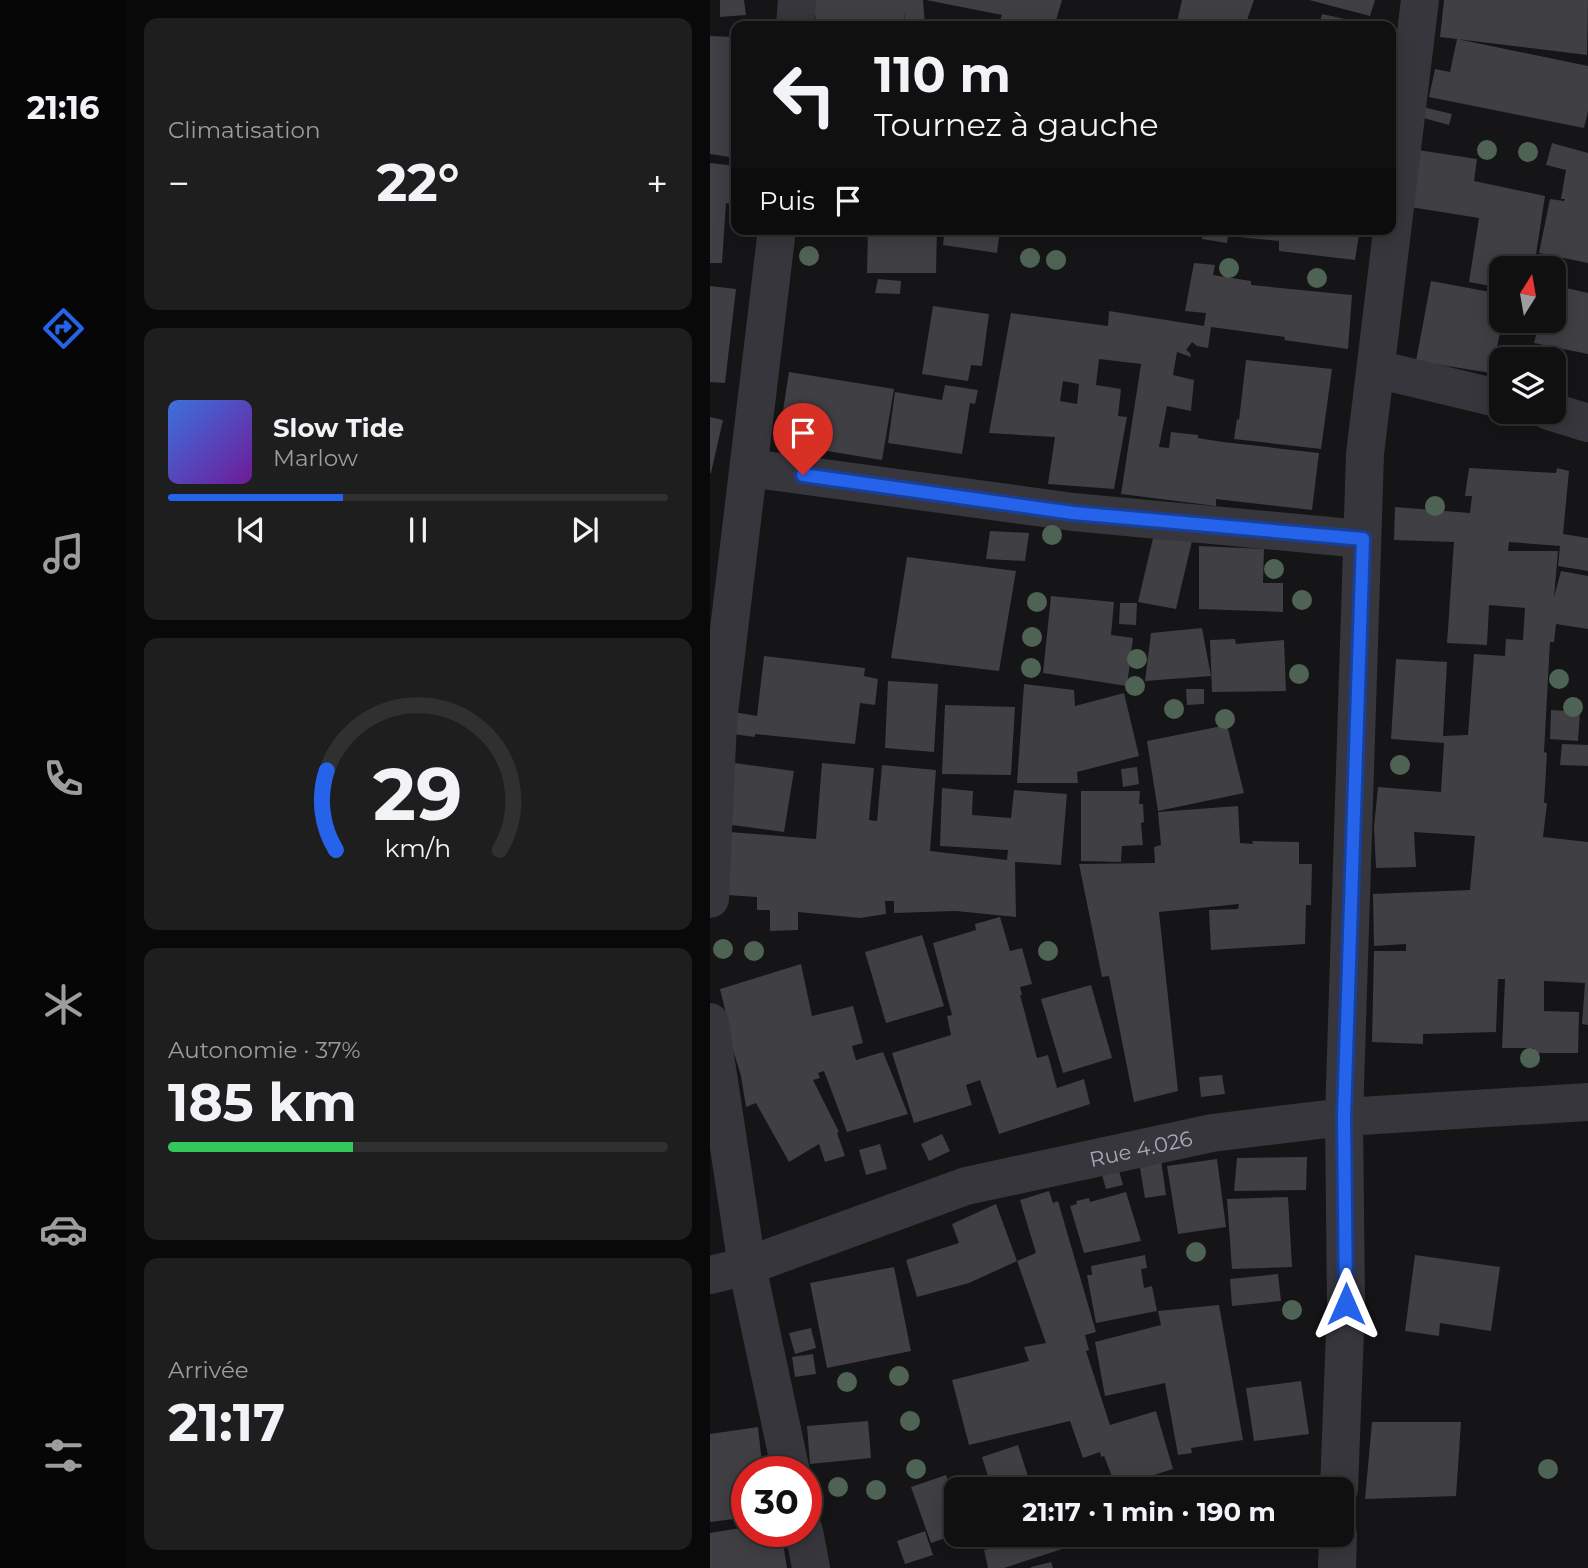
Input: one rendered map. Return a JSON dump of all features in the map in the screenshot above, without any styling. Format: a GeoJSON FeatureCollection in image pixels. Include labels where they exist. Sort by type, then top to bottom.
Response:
{"type":"FeatureCollection","features":[{"type":"Feature","properties":{"kind":"street"},"geometry":{"type":"LineString","coordinates":[[795,21],[797,0]]}},
{"type":"Feature","properties":{"kind":"street"},"geometry":{"type":"LineString","coordinates":[[1396,201],[1420,0]]}},
{"type":"Feature","properties":{"kind":"street"},"geometry":{"type":"LineString","coordinates":[[710,899],[718,721],[776,235]]}},
{"type":"Feature","properties":{"kind":"street"},"geometry":{"type":"LineString","coordinates":[[1339,1477],[1346,1304],[1344,1116],[1365,454],[1392,235]]}},
{"type":"Feature","properties":{"kind":"street"},"geometry":{"type":"LineString","coordinates":[[1376,369],[1489,396]]}},
{"type":"Feature","properties":{"kind":"street"},"geometry":{"type":"LineString","coordinates":[[1566,416],[1587,423]]}},
{"type":"Feature","properties":{"kind":"street"},"geometry":{"type":"LineString","coordinates":[[748,468],[1073,513],[1363,539]]}},
{"type":"Feature","properties":{"kind":"street"},"geometry":{"type":"LineString","coordinates":[[710,1022],[747,1266],[788,1456]]}},
{"type":"Feature","properties":{"kind":"street","name":"Rue 4.026"},"geometry":{"type":"LineString","coordinates":[[710,1275],[747,1266],[966,1186],[1212,1133],[1344,1116],[1587,1102]]}},
{"type":"Feature","properties":{"kind":"street"},"geometry":{"type":"LineString","coordinates":[[807,1547],[812,1568]]}},
{"type":"Feature","properties":{"kind":"street"},"geometry":{"type":"LineString","coordinates":[[1336,1568],[1337,1547]]}},
{"type":"Feature","properties":{"kind":"building"},"geometry":{"type":"Polygon","coordinates":[[[720,0],[744,0],[746,15],[720,17],[720,0]]]}},
{"type":"Feature","properties":{"kind":"building"},"geometry":{"type":"Polygon","coordinates":[[[814,0],[923,0],[925,21],[905,21],[904,12],[904,21],[816,21],[814,0]]]}},
{"type":"Feature","properties":{"kind":"building"},"geometry":{"type":"Polygon","coordinates":[[[926,0],[1062,0],[1056,21],[1000,21],[1002,15],[926,0]]]}},
{"type":"Feature","properties":{"kind":"building"},"geometry":{"type":"Polygon","coordinates":[[[1182,0],[1254,0],[1247,21],[1177,21],[1182,0]]]}},
{"type":"Feature","properties":{"kind":"building"},"geometry":{"type":"Polygon","coordinates":[[[1309,0],[1375,0],[1370,16],[1309,0]]]}},
{"type":"Feature","properties":{"kind":"building"},"geometry":{"type":"Polygon","coordinates":[[[1444,0],[1588,0],[1587,55],[1440,37],[1444,0]]]}},
{"type":"Feature","properties":{"kind":"building"},"geometry":{"type":"Polygon","coordinates":[[[1322,14],[1354,21],[1320,21],[1322,14]]]}},
{"type":"Feature","properties":{"kind":"building"},"geometry":{"type":"Polygon","coordinates":[[[710,36],[731,37],[731,157],[710,154],[710,36]]]}},
{"type":"Feature","properties":{"kind":"building"},"geometry":{"type":"Polygon","coordinates":[[[1457,39],[1588,66],[1588,111],[1584,128],[1429,97],[1435,69],[1450,72],[1457,39]]]}},
{"type":"Feature","properties":{"kind":"building"},"geometry":{"type":"Polygon","coordinates":[[[1423,107],[1452,114],[1449,125],[1420,117],[1423,107]]]}},
{"type":"Feature","properties":{"kind":"building"},"geometry":{"type":"Polygon","coordinates":[[[1552,143],[1588,153],[1588,263],[1566,259],[1566,256],[1539,253],[1550,199],[1564,201],[1565,199],[1561,199],[1566,170],[1546,165],[1552,143]]]}},
{"type":"Feature","properties":{"kind":"building"},"geometry":{"type":"Polygon","coordinates":[[[1418,150],[1477,159],[1474,181],[1545,196],[1536,256],[1489,256],[1489,286],[1469,282],[1479,218],[1410,207],[1418,150]]]}},
{"type":"Feature","properties":{"kind":"building"},"geometry":{"type":"Polygon","coordinates":[[[710,163],[731,165],[731,204],[726,203],[722,263],[710,263],[710,163]]]}},
{"type":"Feature","properties":{"kind":"building"},"geometry":{"type":"Polygon","coordinates":[[[868,235],[937,235],[936,273],[867,273],[868,235]]]}},
{"type":"Feature","properties":{"kind":"building"},"geometry":{"type":"Polygon","coordinates":[[[944,235],[999,235],[997,253],[943,245],[944,235]]]}},
{"type":"Feature","properties":{"kind":"building"},"geometry":{"type":"Polygon","coordinates":[[[1202,235],[1359,235],[1355,260],[1279,251],[1279,241],[1228,236],[1227,243],[1202,239],[1202,235]]]}},
{"type":"Feature","properties":{"kind":"building"},"geometry":{"type":"Polygon","coordinates":[[[1194,263],[1215,265],[1213,275],[1251,281],[1251,285],[1352,295],[1348,349],[1211,327],[1208,348],[1192,342],[1186,350],[1191,357],[1177,352],[1173,375],[1194,380],[1191,411],[1167,406],[1159,447],[1169,448],[1171,432],[1198,435],[1198,438],[1223,442],[1319,453],[1312,510],[1216,499],[1216,506],[1121,494],[1141,364],[1099,359],[1096,385],[1121,389],[1118,416],[1127,417],[1114,489],[1048,484],[1055,437],[989,433],[1011,313],[1108,326],[1109,311],[1204,326],[1206,313],[1185,311],[1194,263]],[[1063,381],[1060,401],[1077,404],[1079,384],[1063,381]]]}},
{"type":"Feature","properties":{"kind":"building"},"geometry":{"type":"Polygon","coordinates":[[[878,279],[901,281],[900,294],[875,293],[878,279]]]}},
{"type":"Feature","properties":{"kind":"building"},"geometry":{"type":"Polygon","coordinates":[[[1431,281],[1489,292],[1489,333],[1500,333],[1497,347],[1489,347],[1489,373],[1416,361],[1431,281]]]}},
{"type":"Feature","properties":{"kind":"building"},"geometry":{"type":"Polygon","coordinates":[[[710,286],[736,289],[725,383],[710,382],[710,286]]]}},
{"type":"Feature","properties":{"kind":"building"},"geometry":{"type":"Polygon","coordinates":[[[1566,288],[1588,293],[1588,354],[1566,350],[1566,347],[1534,343],[1537,333],[1566,333],[1566,288]]]}},
{"type":"Feature","properties":{"kind":"building"},"geometry":{"type":"Polygon","coordinates":[[[933,306],[989,314],[982,366],[971,365],[968,381],[922,374],[933,306]]]}},
{"type":"Feature","properties":{"kind":"building"},"geometry":{"type":"Polygon","coordinates":[[[1246,360],[1332,369],[1321,449],[1234,439],[1246,360]]]}},
{"type":"Feature","properties":{"kind":"building"},"geometry":{"type":"Polygon","coordinates":[[[789,372],[894,389],[882,460],[778,443],[789,372]]]}},
{"type":"Feature","properties":{"kind":"building"},"geometry":{"type":"Polygon","coordinates":[[[945,385],[978,390],[975,404],[970,403],[962,454],[888,443],[895,392],[942,400],[945,385]]]}},
{"type":"Feature","properties":{"kind":"building"},"geometry":{"type":"Polygon","coordinates":[[[710,417],[723,420],[711,473],[710,473],[710,417]]]}},
{"type":"Feature","properties":{"kind":"building"},"geometry":{"type":"Polygon","coordinates":[[[1469,468],[1556,473],[1557,468],[1569,471],[1563,534],[1588,538],[1588,571],[1558,566],[1560,546],[1509,542],[1508,551],[1558,551],[1554,597],[1561,571],[1588,576],[1588,629],[1556,624],[1554,642],[1550,642],[1544,752],[1547,753],[1544,803],[1547,803],[1543,837],[1588,842],[1588,1025],[1582,1024],[1585,983],[1544,981],[1544,1011],[1579,1012],[1578,1053],[1534,1053],[1534,1048],[1502,1048],[1505,979],[1498,979],[1496,1032],[1423,1034],[1423,1044],[1372,1042],[1374,951],[1406,951],[1406,944],[1374,946],[1373,894],[1470,890],[1475,836],[1414,832],[1416,867],[1376,868],[1374,827],[1378,787],[1441,792],[1444,743],[1391,739],[1396,659],[1447,662],[1443,736],[1468,735],[1474,654],[1505,656],[1506,639],[1523,640],[1525,608],[1489,605],[1487,645],[1447,643],[1454,542],[1394,540],[1395,507],[1470,513],[1472,496],[1465,496],[1469,468]]]}},
{"type":"Feature","properties":{"kind":"building"},"geometry":{"type":"Polygon","coordinates":[[[990,531],[1029,533],[1025,561],[986,559],[990,531]]]}},
{"type":"Feature","properties":{"kind":"building"},"geometry":{"type":"Polygon","coordinates":[[[1154,534],[1192,541],[1176,609],[1138,602],[1154,534]]]}},
{"type":"Feature","properties":{"kind":"building"},"geometry":{"type":"Polygon","coordinates":[[[1199,546],[1264,549],[1263,583],[1283,583],[1283,612],[1199,609],[1199,546]]]}},
{"type":"Feature","properties":{"kind":"building"},"geometry":{"type":"Polygon","coordinates":[[[907,557],[1016,571],[999,671],[891,658],[907,557]]]}},
{"type":"Feature","properties":{"kind":"building"},"geometry":{"type":"Polygon","coordinates":[[[1051,596],[1114,602],[1111,635],[1133,638],[1127,686],[1043,673],[1051,596]]]}},
{"type":"Feature","properties":{"kind":"building"},"geometry":{"type":"Polygon","coordinates":[[[1120,603],[1137,603],[1136,625],[1119,624],[1120,603]]]}},
{"type":"Feature","properties":{"kind":"building"},"geometry":{"type":"Polygon","coordinates":[[[1202,628],[1211,676],[1145,681],[1151,633],[1202,628]]]}},
{"type":"Feature","properties":{"kind":"building"},"geometry":{"type":"Polygon","coordinates":[[[1235,639],[1236,644],[1284,640],[1286,691],[1212,692],[1210,640],[1235,639]]]}},
{"type":"Feature","properties":{"kind":"building"},"geometry":{"type":"Polygon","coordinates":[[[764,656],[865,668],[864,676],[878,679],[875,705],[860,703],[855,744],[732,734],[734,712],[757,716],[764,656]]]}},
{"type":"Feature","properties":{"kind":"building"},"geometry":{"type":"Polygon","coordinates":[[[888,681],[938,684],[934,752],[885,748],[888,681]]]}},
{"type":"Feature","properties":{"kind":"building"},"geometry":{"type":"Polygon","coordinates":[[[1024,684],[1074,690],[1075,706],[1124,693],[1139,756],[1077,772],[1078,783],[1017,783],[1024,684]]]}},
{"type":"Feature","properties":{"kind":"building"},"geometry":{"type":"Polygon","coordinates":[[[1186,689],[1204,689],[1204,704],[1187,705],[1186,689]]]}},
{"type":"Feature","properties":{"kind":"building"},"geometry":{"type":"Polygon","coordinates":[[[945,705],[1015,707],[1011,775],[942,774],[945,705]]]}},
{"type":"Feature","properties":{"kind":"building"},"geometry":{"type":"Polygon","coordinates":[[[1551,710],[1580,712],[1578,741],[1550,739],[1551,710]]]}},
{"type":"Feature","properties":{"kind":"building"},"geometry":{"type":"Polygon","coordinates":[[[1227,725],[1244,793],[1158,811],[1147,741],[1227,725]]]}},
{"type":"Feature","properties":{"kind":"building"},"geometry":{"type":"Polygon","coordinates":[[[1562,744],[1588,745],[1588,766],[1560,765],[1562,744]]]}},
{"type":"Feature","properties":{"kind":"building"},"geometry":{"type":"Polygon","coordinates":[[[734,763],[794,771],[784,832],[724,824],[734,763]]]}},
{"type":"Feature","properties":{"kind":"building"},"geometry":{"type":"Polygon","coordinates":[[[822,763],[874,768],[869,820],[877,821],[882,765],[936,770],[930,851],[1007,860],[1008,850],[940,846],[942,788],[973,791],[972,815],[1011,818],[1014,790],[1067,794],[1061,865],[1015,862],[1016,917],[956,911],[894,913],[894,901],[885,901],[886,914],[860,918],[798,912],[798,930],[770,931],[770,910],[757,910],[757,897],[726,895],[730,832],[816,839],[822,763]]]}},
{"type":"Feature","properties":{"kind":"building"},"geometry":{"type":"Polygon","coordinates":[[[1137,767],[1139,784],[1123,787],[1121,769],[1137,767]]]}},
{"type":"Feature","properties":{"kind":"building"},"geometry":{"type":"Polygon","coordinates":[[[1081,791],[1140,791],[1139,804],[1143,804],[1144,822],[1141,823],[1143,845],[1122,846],[1121,862],[1081,861],[1081,791]]]}},
{"type":"Feature","properties":{"kind":"building"},"geometry":{"type":"Polygon","coordinates":[[[1238,806],[1240,843],[1299,842],[1299,864],[1312,864],[1311,905],[1306,905],[1305,944],[1211,950],[1209,910],[1238,909],[1239,904],[1159,912],[1178,1091],[1134,1102],[1109,976],[1102,977],[1079,864],[1155,863],[1154,847],[1161,845],[1158,812],[1238,806]]]}},
{"type":"Feature","properties":{"kind":"building"},"geometry":{"type":"Polygon","coordinates":[[[1000,917],[1010,951],[1022,948],[1032,984],[1020,987],[1020,995],[1037,1058],[1048,1055],[1057,1088],[1084,1079],[1090,1104],[999,1134],[980,1080],[966,1085],[972,1105],[914,1123],[892,1053],[951,1035],[947,1016],[952,1015],[933,943],[976,930],[975,924],[1000,917]]]}},
{"type":"Feature","properties":{"kind":"building"},"geometry":{"type":"Polygon","coordinates":[[[922,935],[944,1006],[886,1023],[865,952],[922,935]]]}},
{"type":"Feature","properties":{"kind":"building"},"geometry":{"type":"Polygon","coordinates":[[[801,964],[812,1016],[853,1006],[863,1043],[852,1046],[856,1060],[883,1052],[908,1114],[847,1132],[824,1071],[818,1073],[820,1078],[813,1080],[839,1132],[837,1133],[845,1156],[825,1162],[819,1144],[789,1162],[756,1103],[746,1107],[741,1076],[723,1016],[726,1014],[720,989],[801,964]]]}},
{"type":"Feature","properties":{"kind":"building"},"geometry":{"type":"Polygon","coordinates":[[[1091,985],[1112,1058],[1063,1073],[1041,999],[1091,985]]]}},
{"type":"Feature","properties":{"kind":"building"},"geometry":{"type":"Polygon","coordinates":[[[1222,1075],[1225,1094],[1201,1097],[1199,1077],[1222,1075]]]}},
{"type":"Feature","properties":{"kind":"building"},"geometry":{"type":"Polygon","coordinates":[[[942,1134],[950,1151],[929,1161],[921,1144],[942,1134]]]}},
{"type":"Feature","properties":{"kind":"building"},"geometry":{"type":"Polygon","coordinates":[[[880,1144],[887,1169],[866,1175],[859,1150],[880,1144]]]}},
{"type":"Feature","properties":{"kind":"building"},"geometry":{"type":"Polygon","coordinates":[[[1307,1157],[1306,1190],[1234,1191],[1237,1158],[1307,1157]]]}},
{"type":"Feature","properties":{"kind":"building"},"geometry":{"type":"Polygon","coordinates":[[[1217,1159],[1226,1227],[1178,1234],[1167,1166],[1217,1159]]]}},
{"type":"Feature","properties":{"kind":"building"},"geometry":{"type":"Polygon","coordinates":[[[1161,1160],[1166,1195],[1145,1198],[1139,1162],[1161,1160]]]}},
{"type":"Feature","properties":{"kind":"building"},"geometry":{"type":"Polygon","coordinates":[[[1117,1164],[1123,1185],[1106,1189],[1100,1168],[1117,1164]]]}},
{"type":"Feature","properties":{"kind":"building"},"geometry":{"type":"Polygon","coordinates":[[[1049,1191],[1053,1203],[1058,1201],[1096,1332],[1085,1335],[1089,1350],[1086,1351],[1110,1425],[1156,1411],[1173,1469],[1148,1477],[1112,1477],[1100,1452],[1083,1458],[1070,1421],[969,1445],[952,1380],[1029,1361],[1024,1347],[1046,1343],[1017,1261],[1036,1253],[1020,1200],[1049,1191]]]}},
{"type":"Feature","properties":{"kind":"building"},"geometry":{"type":"Polygon","coordinates":[[[1126,1192],[1141,1241],[1084,1253],[1070,1206],[1077,1204],[1076,1201],[1089,1198],[1090,1202],[1126,1192]]]}},
{"type":"Feature","properties":{"kind":"building"},"geometry":{"type":"Polygon","coordinates":[[[1288,1197],[1292,1267],[1232,1269],[1227,1199],[1288,1197]]]}},
{"type":"Feature","properties":{"kind":"building"},"geometry":{"type":"Polygon","coordinates":[[[996,1204],[1017,1261],[969,1283],[917,1297],[906,1260],[959,1243],[952,1224],[996,1204]]]}},
{"type":"Feature","properties":{"kind":"building"},"geometry":{"type":"Polygon","coordinates":[[[1145,1255],[1147,1268],[1141,1269],[1144,1288],[1152,1286],[1157,1311],[1096,1323],[1087,1275],[1092,1275],[1091,1266],[1145,1255]]]}},
{"type":"Feature","properties":{"kind":"building"},"geometry":{"type":"Polygon","coordinates":[[[1415,1255],[1500,1267],[1491,1331],[1440,1323],[1439,1336],[1405,1331],[1415,1255]]]}},
{"type":"Feature","properties":{"kind":"building"},"geometry":{"type":"Polygon","coordinates":[[[894,1267],[911,1351],[827,1368],[810,1283],[894,1267]]]}},
{"type":"Feature","properties":{"kind":"building"},"geometry":{"type":"Polygon","coordinates":[[[1278,1274],[1281,1301],[1232,1306],[1230,1279],[1278,1274]]]}},
{"type":"Feature","properties":{"kind":"building"},"geometry":{"type":"Polygon","coordinates":[[[1219,1305],[1243,1440],[1191,1448],[1192,1453],[1178,1455],[1165,1383],[1105,1396],[1095,1342],[1161,1325],[1158,1311],[1219,1305]]]}},
{"type":"Feature","properties":{"kind":"building"},"geometry":{"type":"Polygon","coordinates":[[[811,1328],[816,1348],[795,1354],[789,1333],[811,1328]]]}},
{"type":"Feature","properties":{"kind":"building"},"geometry":{"type":"Polygon","coordinates":[[[813,1354],[816,1374],[795,1377],[792,1357],[813,1354]]]}},
{"type":"Feature","properties":{"kind":"building"},"geometry":{"type":"Polygon","coordinates":[[[1301,1381],[1309,1434],[1254,1441],[1246,1388],[1301,1381]]]}},
{"type":"Feature","properties":{"kind":"building"},"geometry":{"type":"Polygon","coordinates":[[[868,1421],[871,1458],[822,1463],[822,1456],[809,1456],[807,1426],[868,1421]]]}},
{"type":"Feature","properties":{"kind":"building"},"geometry":{"type":"Polygon","coordinates":[[[1372,1422],[1461,1422],[1456,1496],[1365,1499],[1372,1422]]]}},
{"type":"Feature","properties":{"kind":"building"},"geometry":{"type":"Polygon","coordinates":[[[758,1427],[761,1456],[731,1456],[731,1519],[710,1522],[710,1434],[758,1427]]]}},
{"type":"Feature","properties":{"kind":"building"},"geometry":{"type":"Polygon","coordinates":[[[1018,1445],[1028,1477],[988,1477],[982,1457],[1018,1445]]]}},
{"type":"Feature","properties":{"kind":"building"},"geometry":{"type":"Polygon","coordinates":[[[946,1475],[944,1538],[931,1543],[911,1487],[946,1475]]]}},
{"type":"Feature","properties":{"kind":"building"},"geometry":{"type":"Polygon","coordinates":[[[731,1530],[731,1547],[784,1547],[787,1568],[710,1568],[710,1533],[731,1530]]]}},
{"type":"Feature","properties":{"kind":"building"},"geometry":{"type":"Polygon","coordinates":[[[925,1531],[933,1555],[905,1564],[897,1541],[925,1531]]]}},
{"type":"Feature","properties":{"kind":"building"},"geometry":{"type":"Polygon","coordinates":[[[997,1547],[1068,1547],[1004,1568],[988,1568],[984,1550],[997,1547]]]}},
{"type":"Feature","properties":{"kind":"building"},"geometry":{"type":"Polygon","coordinates":[[[1051,1562],[1053,1568],[1031,1568],[1031,1567],[1051,1562]]]}},
{"type":"Feature","properties":{"kind":"route"},"geometry":{"type":"LineString","coordinates":[[803,475],[1073,513],[1363,539],[1344,1116],[1346,1304]]}}]}
